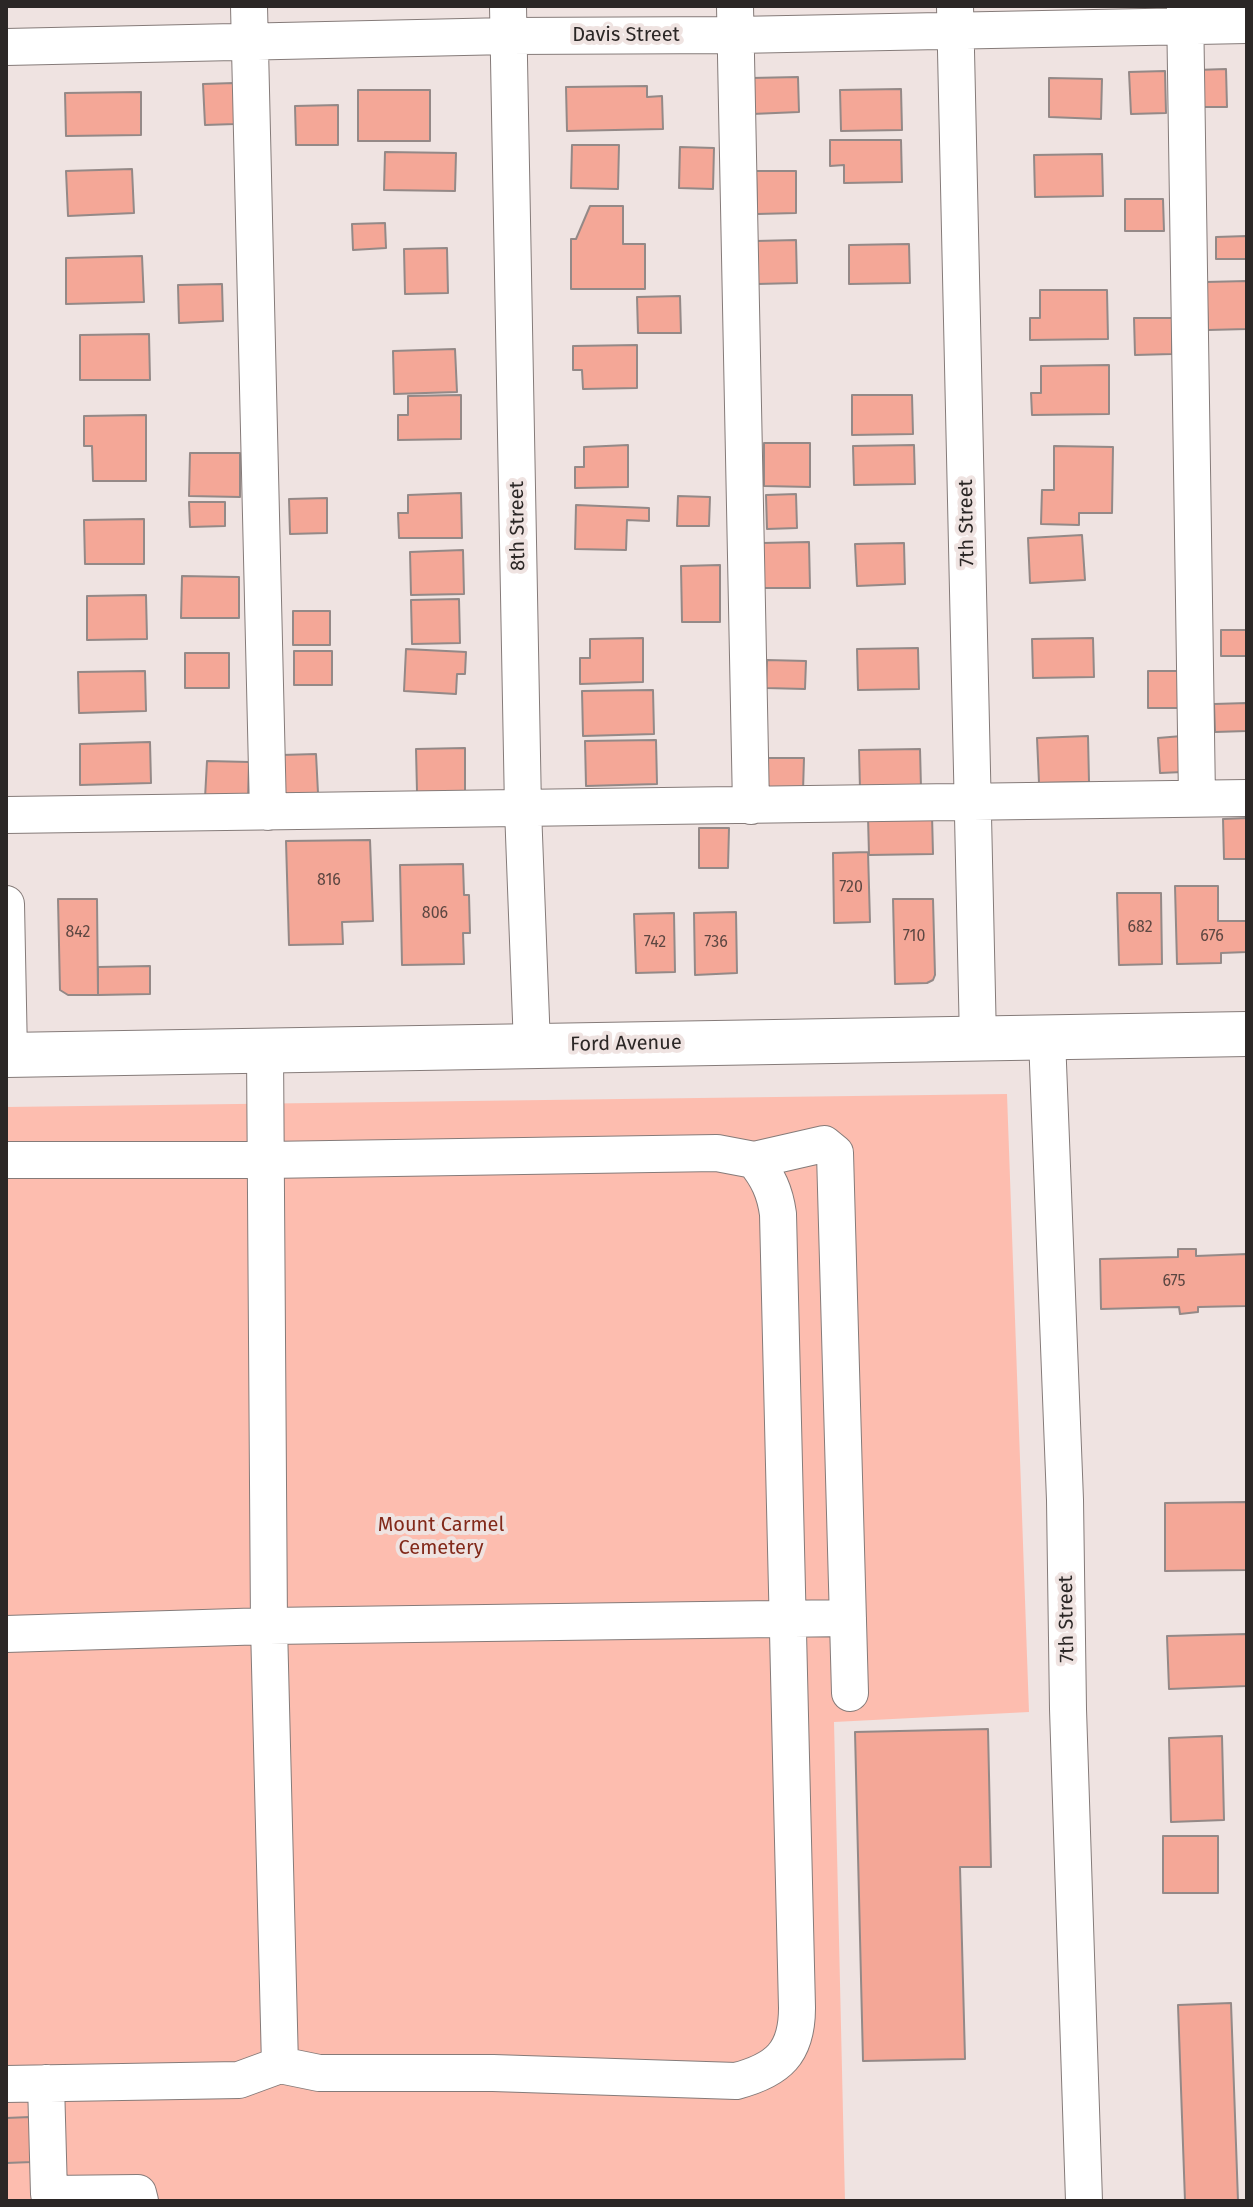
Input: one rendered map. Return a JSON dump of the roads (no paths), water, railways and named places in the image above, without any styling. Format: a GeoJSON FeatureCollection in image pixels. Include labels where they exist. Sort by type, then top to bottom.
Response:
{"type":"FeatureCollection","features":[{"type":"Feature","properties":{"kind":"main road","name":"Ford Avenue"},"geometry":{"type":"LineString","coordinates":[[8,1055],[1247,1034]]}},
{"type":"Feature","properties":{"kind":"street","name":"Davis Street"},"geometry":{"type":"LineString","coordinates":[[6,47],[250,24],[1186,16],[1247,25]]}},
{"type":"Feature","properties":{"kind":"street"},"geometry":{"type":"LineString","coordinates":[[1186,16],[1197,798]]}},
{"type":"Feature","properties":{"kind":"street","name":"7th Street"},"geometry":{"type":"LineString","coordinates":[[955,18],[978,1040]]}},
{"type":"Feature","properties":{"kind":"street"},"geometry":{"type":"LineString","coordinates":[[736,20],[751,806]]}},
{"type":"Feature","properties":{"kind":"street","name":"8th Street"},"geometry":{"type":"LineString","coordinates":[[509,21],[523,809],[532,1046]]}},
{"type":"Feature","properties":{"kind":"street"},"geometry":{"type":"LineString","coordinates":[[250,24],[268,812]]}},
{"type":"Feature","properties":{"kind":"street"},"geometry":{"type":"LineString","coordinates":[[6,815],[1247,798]]}},
{"type":"Feature","properties":{"kind":"street"},"geometry":{"type":"LineString","coordinates":[[6,904],[8,1055]]}},
{"type":"Feature","properties":{"kind":"street","name":"7th Street"},"geometry":{"type":"LineString","coordinates":[[1047,1038],[1065,1500],[1068,1725],[1084,2201]]}},
{"type":"Feature","properties":{"kind":"street"},"geometry":{"type":"LineString","coordinates":[[265,1051],[269,1626],[280,2065]]}},
{"type":"Feature","properties":{"kind":"street"},"geometry":{"type":"LineString","coordinates":[[6,1160],[266,1160],[717,1153],[754,1160],[824,1144],[835,1153],[850,1693]]}},
{"type":"Feature","properties":{"kind":"street"},"geometry":{"type":"LineString","coordinates":[[6,2084],[239,2080],[280,2065],[319,2073],[493,2073],[736,2081],[761,2074],[779,2061],[792,2045],[797,2027],[778,1214],[771,1185],[754,1160]]}},
{"type":"Feature","properties":{"kind":"street"},"geometry":{"type":"LineString","coordinates":[[6,1634],[269,1626],[848,1618]]}},
{"type":"Feature","properties":{"kind":"street"},"geometry":{"type":"LineString","coordinates":[[46,2083],[49,2194],[138,2193],[140,2201]]}},
{"type":"Feature","properties":{"kind":"park label","name":"Mount Carmel Cemetery"},"geometry":{"type":"Point","coordinates":[441,1536]}}]}
